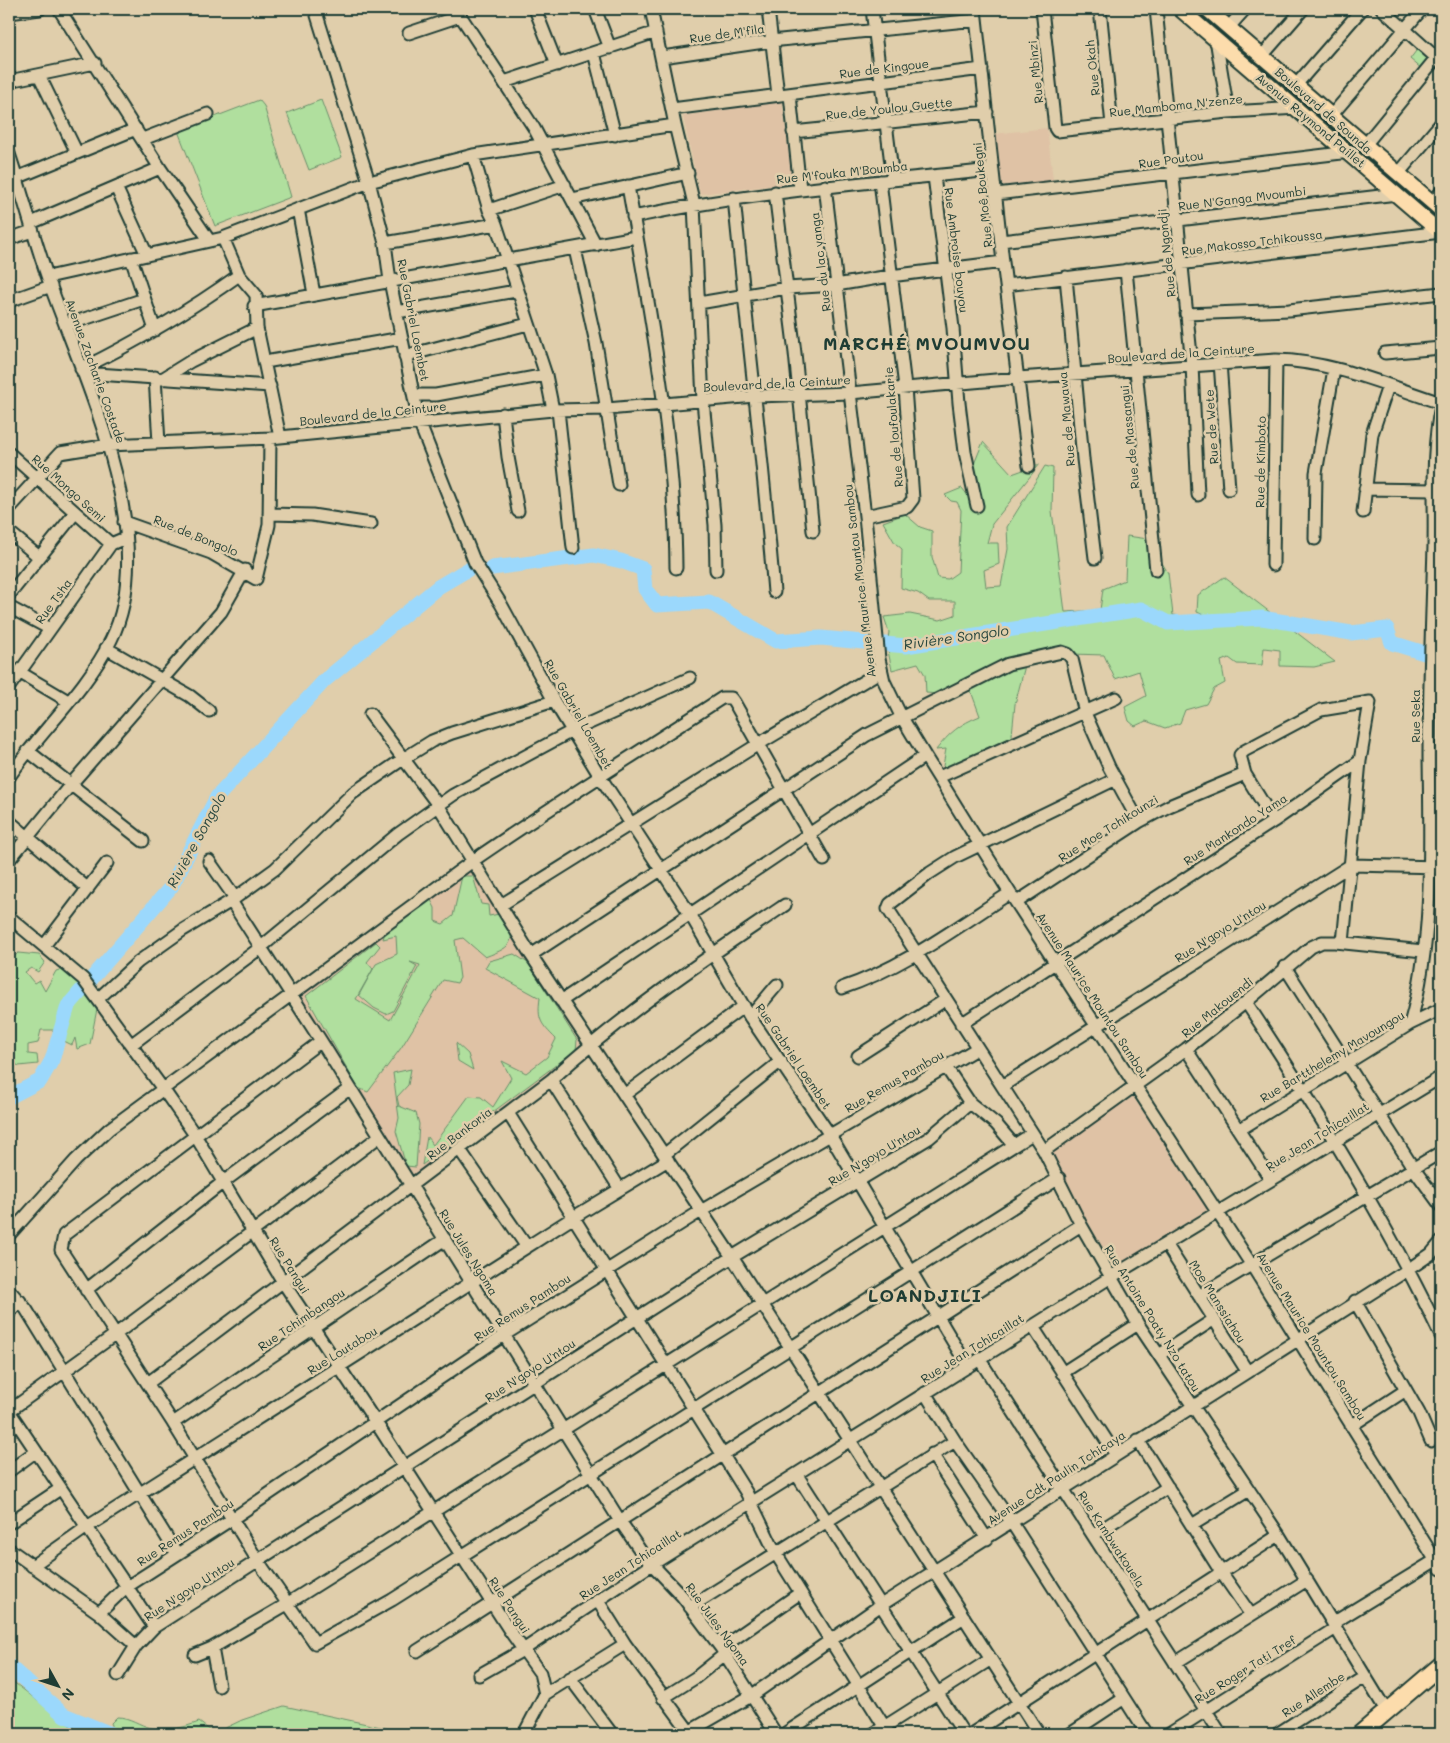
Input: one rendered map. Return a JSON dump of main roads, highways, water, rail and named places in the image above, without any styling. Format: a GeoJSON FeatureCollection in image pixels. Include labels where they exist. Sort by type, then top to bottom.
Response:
{"type":"FeatureCollection","features":[{"type":"Feature","properties":{"kind":"highway"},"geometry":{"type":"LineString","coordinates":[[1368,1732],[1387,1712],[1441,1665]]}},
{"type":"Feature","properties":{"kind":"main road","name":"Avenue Raymond Paillet"},"geometry":{"type":"LineString","coordinates":[[1180,9],[1350,152],[1441,233]]}},
{"type":"Feature","properties":{"kind":"main road","name":"Boulevard de Sounda"},"geometry":{"type":"LineString","coordinates":[[1207,9],[1398,174],[1438,201]]}},
{"type":"Feature","properties":{"kind":"waterway","name":"Rivière Songolo"},"geometry":{"type":"LineString","coordinates":[[492,568],[594,555],[621,561],[643,569],[645,589],[657,605],[709,602],[776,641],[821,638],[906,646],[1141,609],[1168,623],[1262,618],[1351,633],[1387,629],[1392,643],[1431,655],[1441,655]]}},
{"type":"Feature","properties":{"kind":"waterway","name":"Rivière Songolo"},"geometry":{"type":"LineString","coordinates":[[9,1097],[40,1081],[52,1060],[68,1006],[171,887],[217,797],[325,680],[438,587],[467,570]]}},
{"type":"Feature","properties":{"kind":"waterway"},"geometry":{"type":"LineString","coordinates":[[9,1666],[64,1715],[111,1734]]}},
{"type":"Feature","properties":{"kind":"district","name":"MARCHÉ MVOUMVOU"},"geometry":{"type":"Point","coordinates":[927,343]}},
{"type":"Feature","properties":{"kind":"district","name":"LOANDJILI"},"geometry":{"type":"Point","coordinates":[925,1295]}}]}
